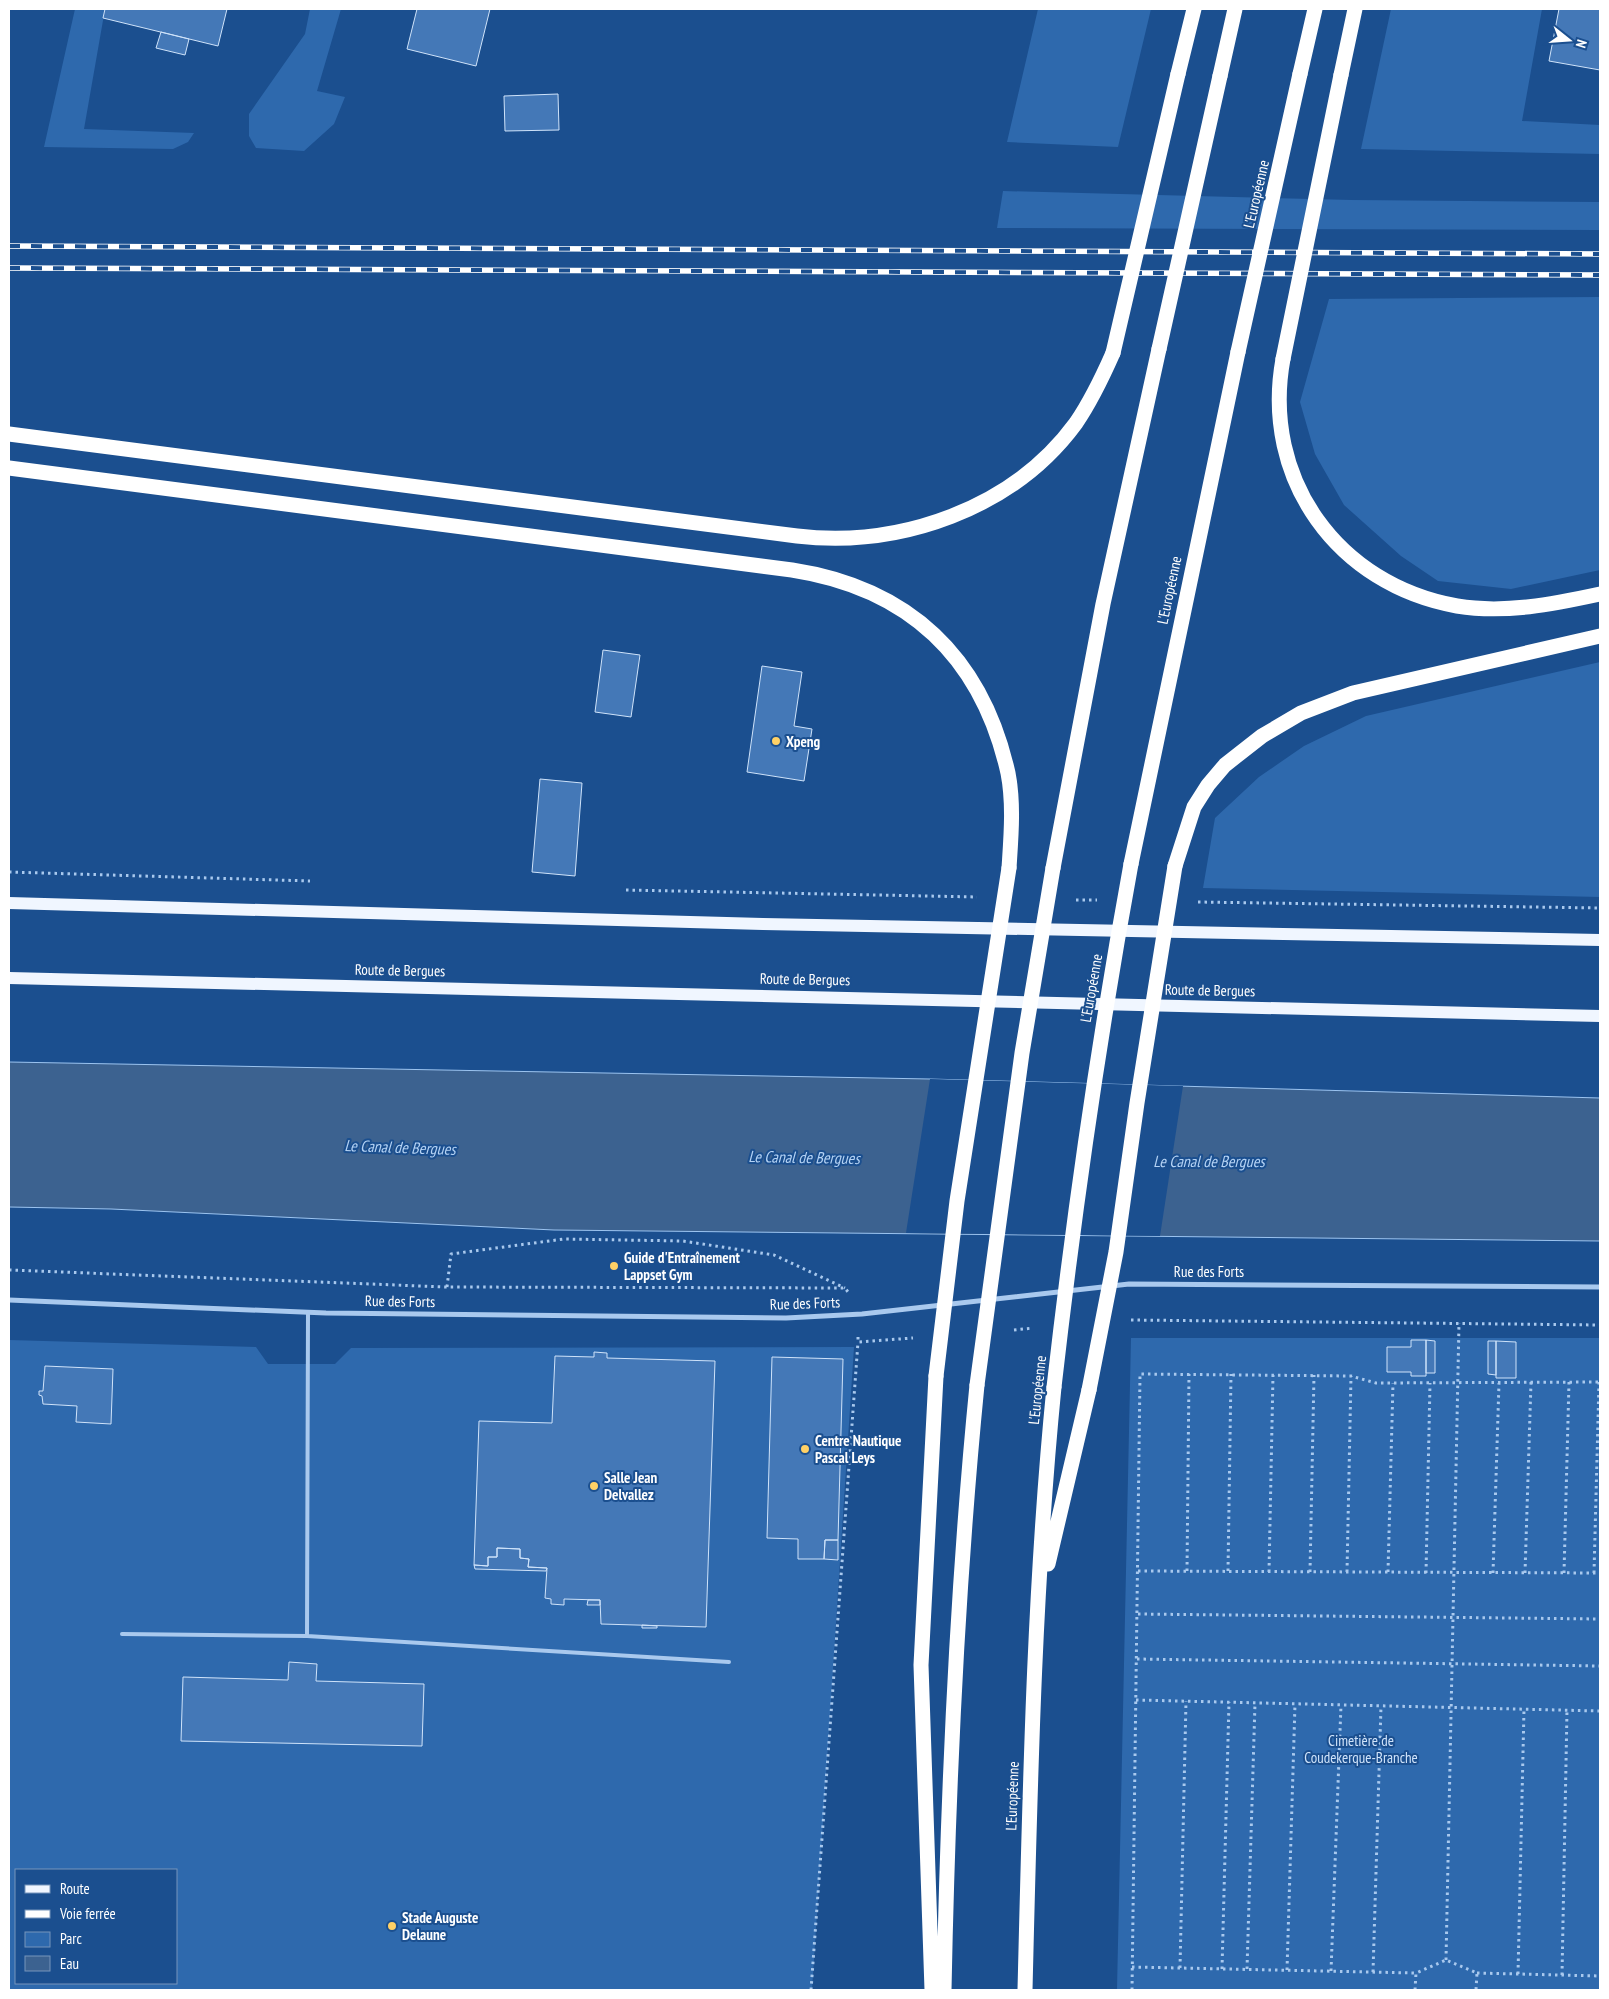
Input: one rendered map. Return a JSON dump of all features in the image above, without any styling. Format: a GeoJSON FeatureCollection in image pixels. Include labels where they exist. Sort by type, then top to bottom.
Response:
{"type":"FeatureCollection","features":[{"type":"Feature","properties":{"kind":"highway"},"geometry":{"type":"LineString","coordinates":[[9,434],[813,538],[871,537],[926,525],[975,507],[1020,477],[1058,444],[1075,424],[1090,401],[1113,353],[1194,9]]}},
{"type":"Feature","properties":{"kind":"highway"},"geometry":{"type":"LineString","coordinates":[[944,1990],[948,1814],[958,1599],[976,1385],[1022,1053],[1053,868],[1103,604],[1235,9]]}},
{"type":"Feature","properties":{"kind":"highway","name":"L'Européenne"},"geometry":{"type":"LineString","coordinates":[[1025,1990],[1029,1800],[1038,1609],[1054,1387],[1087,1126],[1131,864],[1238,352],[1315,9]]}},
{"type":"Feature","properties":{"kind":"highway"},"geometry":{"type":"LineString","coordinates":[[1355,9],[1278,389],[1278,416],[1286,460],[1294,480],[1314,516],[1328,535],[1362,565],[1398,587],[1436,602],[1458,606],[1515,608],[1600,594]]}},
{"type":"Feature","properties":{"kind":"highway"},"geometry":{"type":"LineString","coordinates":[[9,468],[792,570],[827,577],[868,590],[910,614],[927,628],[954,656],[978,692],[996,733],[1008,774],[1012,820],[1010,868],[957,1201],[936,1376],[921,1665],[932,1990]]}},
{"type":"Feature","properties":{"kind":"highway"},"geometry":{"type":"LineString","coordinates":[[1038,1609],[1089,1390],[1116,1252],[1137,1103],[1175,866],[1194,807],[1208,785],[1225,765],[1262,736],[1301,714],[1353,693],[1600,636]]}},
{"type":"Feature","properties":{"kind":"main road"},"geometry":{"type":"LineString","coordinates":[[9,904],[763,924],[1600,940]]}},
{"type":"Feature","properties":{"kind":"main road","name":"Route de Bergues"},"geometry":{"type":"LineString","coordinates":[[9,978],[1600,1016]]}},
{"type":"Feature","properties":{"kind":"street","name":"Rue des Forts"},"geometry":{"type":"LineString","coordinates":[[9,1300],[308,1312],[786,1318],[862,1314],[1129,1284],[1600,1287]]}},
{"type":"Feature","properties":{"kind":"lane"},"geometry":{"type":"LineString","coordinates":[[307,1636],[308,1312]]}},
{"type":"Feature","properties":{"kind":"lane"},"geometry":{"type":"LineString","coordinates":[[122,1634],[307,1636],[729,1662]]}},
{"type":"Feature","properties":{"kind":"path"},"geometry":{"type":"LineString","coordinates":[[9,872],[318,882]]}},
{"type":"Feature","properties":{"kind":"path"},"geometry":{"type":"LineString","coordinates":[[617,890],[986,898]]}},
{"type":"Feature","properties":{"kind":"path"},"geometry":{"type":"LineString","coordinates":[[1066,899],[1106,900]]}},
{"type":"Feature","properties":{"kind":"path"},"geometry":{"type":"LineString","coordinates":[[1195,902],[1600,908]]}},
{"type":"Feature","properties":{"kind":"path"},"geometry":{"type":"LineString","coordinates":[[447,1286],[451,1254],[564,1239],[683,1241],[774,1254],[845,1288]]}},
{"type":"Feature","properties":{"kind":"path"},"geometry":{"type":"LineString","coordinates":[[1446,1960],[1459,1323]]}},
{"type":"Feature","properties":{"kind":"path"},"geometry":{"type":"LineString","coordinates":[[811,1990],[858,1342]]}},
{"type":"Feature","properties":{"kind":"path"},"geometry":{"type":"LineString","coordinates":[[1132,1990],[1140,1374],[1351,1376],[1376,1383],[1600,1382],[1594,1573]]}},
{"type":"Feature","properties":{"kind":"path"},"geometry":{"type":"LineString","coordinates":[[1187,1571],[1189,1374]]}},
{"type":"Feature","properties":{"kind":"path"},"geometry":{"type":"LineString","coordinates":[[1228,1571],[1231,1374]]}},
{"type":"Feature","properties":{"kind":"path"},"geometry":{"type":"LineString","coordinates":[[1269,1572],[1273,1375]]}},
{"type":"Feature","properties":{"kind":"path"},"geometry":{"type":"LineString","coordinates":[[1310,1572],[1314,1376]]}},
{"type":"Feature","properties":{"kind":"path"},"geometry":{"type":"LineString","coordinates":[[1347,1572],[1351,1376]]}},
{"type":"Feature","properties":{"kind":"path"},"geometry":{"type":"LineString","coordinates":[[1493,1573],[1499,1382]]}},
{"type":"Feature","properties":{"kind":"path"},"geometry":{"type":"LineString","coordinates":[[1525,1573],[1531,1382]]}},
{"type":"Feature","properties":{"kind":"path"},"geometry":{"type":"LineString","coordinates":[[1564,1573],[1569,1382]]}},
{"type":"Feature","properties":{"kind":"path"},"geometry":{"type":"LineString","coordinates":[[1388,1572],[1393,1383]]}},
{"type":"Feature","properties":{"kind":"path"},"geometry":{"type":"LineString","coordinates":[[1426,1573],[1430,1383]]}},
{"type":"Feature","properties":{"kind":"path"},"geometry":{"type":"LineString","coordinates":[[1138,1571],[1600,1573]]}},
{"type":"Feature","properties":{"kind":"path"},"geometry":{"type":"LineString","coordinates":[[1138,1614],[1454,1619],[1600,1619]]}},
{"type":"Feature","properties":{"kind":"path"},"geometry":{"type":"LineString","coordinates":[[1137,1660],[1600,1666]]}},
{"type":"Feature","properties":{"kind":"path"},"geometry":{"type":"LineString","coordinates":[[1136,1700],[1600,1711]]}},
{"type":"Feature","properties":{"kind":"path"},"geometry":{"type":"LineString","coordinates":[[1180,1968],[1186,1701]]}},
{"type":"Feature","properties":{"kind":"path"},"geometry":{"type":"LineString","coordinates":[[1222,1968],[1229,1702]]}},
{"type":"Feature","properties":{"kind":"path"},"geometry":{"type":"LineString","coordinates":[[1247,1969],[1255,1703]]}},
{"type":"Feature","properties":{"kind":"path"},"geometry":{"type":"LineString","coordinates":[[1287,1970],[1295,1704]]}},
{"type":"Feature","properties":{"kind":"path"},"geometry":{"type":"LineString","coordinates":[[1331,1971],[1341,1705]]}},
{"type":"Feature","properties":{"kind":"path"},"geometry":{"type":"LineString","coordinates":[[1373,1972],[1381,1706]]}},
{"type":"Feature","properties":{"kind":"path"},"geometry":{"type":"LineString","coordinates":[[1518,1974],[1524,1708]]}},
{"type":"Feature","properties":{"kind":"path"},"geometry":{"type":"LineString","coordinates":[[1562,1975],[1567,1710]]}},
{"type":"Feature","properties":{"kind":"path"},"geometry":{"type":"LineString","coordinates":[[1132,1967],[1416,1972],[1446,1960],[1477,1973],[1600,1976]]}},
{"type":"Feature","properties":{"kind":"path"},"geometry":{"type":"LineString","coordinates":[[1415,1990],[1416,1972]]}},
{"type":"Feature","properties":{"kind":"path"},"geometry":{"type":"LineString","coordinates":[[1476,1990],[1477,1973]]}},
{"type":"Feature","properties":{"kind":"green space"},"geometry":{"type":"Polygon","coordinates":[[[75,9],[105,9],[84,129],[194,133],[188,142],[173,149],[44,147],[75,9]]]}},
{"type":"Feature","properties":{"kind":"green space"},"geometry":{"type":"Polygon","coordinates":[[[310,9],[341,9],[317,91],[345,97],[334,124],[304,151],[256,148],[249,136],[249,114],[305,34],[310,9]]]}},
{"type":"Feature","properties":{"kind":"green space"},"geometry":{"type":"Polygon","coordinates":[[[1038,9],[1151,9],[1118,147],[1007,142],[1038,9]]]}},
{"type":"Feature","properties":{"kind":"green space"},"geometry":{"type":"Polygon","coordinates":[[[1391,9],[1542,9],[1522,121],[1600,125],[1600,154],[1361,149],[1391,9]]]}},
{"type":"Feature","properties":{"kind":"green space"},"geometry":{"type":"Polygon","coordinates":[[[1003,191],[1352,200],[1600,202],[1600,230],[997,228],[1003,191]]]}},
{"type":"Feature","properties":{"kind":"green space"},"geometry":{"type":"Polygon","coordinates":[[[1600,297],[1600,570],[1511,589],[1438,581],[1401,556],[1344,505],[1315,454],[1300,402],[1329,299],[1600,297]]]}},
{"type":"Feature","properties":{"kind":"green space"},"geometry":{"type":"Polygon","coordinates":[[[1600,662],[1600,897],[1203,888],[1215,818],[1259,777],[1304,746],[1366,716],[1600,662]]]}},
{"type":"Feature","properties":{"kind":"green space","name":"Cimetière de Coudekerque-Branche"},"geometry":{"type":"Polygon","coordinates":[[[1131,1338],[1600,1338],[1600,1990],[1117,1990],[1131,1338]]]}},
{"type":"Feature","properties":{"kind":"green space"},"geometry":{"type":"Polygon","coordinates":[[[9,1340],[256,1347],[268,1364],[335,1364],[351,1348],[854,1347],[812,1990],[9,1990],[9,1340]]]}},
{"type":"Feature","properties":{"kind":"water","name":"Le Canal de Bergues"},"geometry":{"type":"Polygon","coordinates":[[[9,1062],[930,1079],[1600,1098],[1600,1241],[554,1230],[111,1209],[9,1207],[9,1062]]]}},
{"type":"Feature","properties":{"kind":"pier"},"geometry":{"type":"Polygon","coordinates":[[[930,1079],[1183,1086],[1160,1236],[906,1233],[930,1079]]]}},
{"type":"Feature","properties":{"kind":"building"},"geometry":{"type":"Polygon","coordinates":[[[105,9],[227,9],[218,46],[103,18],[105,9]]]}},
{"type":"Feature","properties":{"kind":"building"},"geometry":{"type":"Polygon","coordinates":[[[417,9],[490,9],[476,66],[407,49],[417,9]]]}},
{"type":"Feature","properties":{"kind":"building"},"geometry":{"type":"Polygon","coordinates":[[[1559,9],[1600,9],[1600,70],[1549,61],[1559,9]]]}},
{"type":"Feature","properties":{"kind":"building"},"geometry":{"type":"Polygon","coordinates":[[[161,32],[189,39],[185,55],[156,48],[161,32]]]}},
{"type":"Feature","properties":{"kind":"building"},"geometry":{"type":"Polygon","coordinates":[[[558,94],[559,130],[505,131],[504,96],[558,94]]]}},
{"type":"Feature","properties":{"kind":"building"},"geometry":{"type":"Polygon","coordinates":[[[603,650],[640,655],[631,717],[595,712],[603,650]]]}},
{"type":"Feature","properties":{"kind":"building"},"geometry":{"type":"Polygon","coordinates":[[[762,666],[802,672],[794,726],[812,729],[804,781],[747,772],[762,666]]]}},
{"type":"Feature","properties":{"kind":"building"},"geometry":{"type":"Polygon","coordinates":[[[540,779],[582,783],[575,876],[532,872],[540,779]]]}},
{"type":"Feature","properties":{"kind":"building"},"geometry":{"type":"Polygon","coordinates":[[[1411,1340],[1426,1340],[1426,1376],[1411,1376],[1411,1372],[1387,1372],[1387,1347],[1411,1347],[1411,1340]]]}},
{"type":"Feature","properties":{"kind":"building"},"geometry":{"type":"Polygon","coordinates":[[[1426,1340],[1435,1341],[1435,1373],[1426,1373],[1426,1340]]]}},
{"type":"Feature","properties":{"kind":"building"},"geometry":{"type":"Polygon","coordinates":[[[1488,1341],[1496,1341],[1496,1375],[1488,1374],[1488,1341]]]}},
{"type":"Feature","properties":{"kind":"building"},"geometry":{"type":"Polygon","coordinates":[[[1496,1341],[1516,1342],[1516,1378],[1496,1378],[1496,1341]]]}},
{"type":"Feature","properties":{"kind":"building","name":"Salle Jean Delvallez"},"geometry":{"type":"Polygon","coordinates":[[[594,1352],[607,1353],[607,1358],[715,1361],[706,1627],[601,1624],[600,1600],[564,1599],[564,1605],[551,1604],[551,1599],[545,1598],[547,1568],[528,1567],[529,1559],[520,1558],[520,1549],[497,1548],[497,1557],[488,1557],[488,1566],[474,1565],[479,1421],[552,1423],[555,1356],[594,1357],[594,1352]]]}},
{"type":"Feature","properties":{"kind":"building","name":"Centre Nautique Pascal Leys"},"geometry":{"type":"Polygon","coordinates":[[[772,1357],[843,1359],[838,1540],[825,1540],[824,1559],[798,1559],[798,1539],[767,1538],[772,1357]]]}},
{"type":"Feature","properties":{"kind":"building"},"geometry":{"type":"Polygon","coordinates":[[[45,1366],[113,1369],[111,1424],[76,1422],[77,1406],[43,1404],[39,1391],[43,1391],[45,1366]]]}},
{"type":"Feature","properties":{"kind":"building"},"geometry":{"type":"Polygon","coordinates":[[[825,1540],[838,1540],[838,1560],[824,1559],[825,1540]]]}},
{"type":"Feature","properties":{"kind":"building"},"geometry":{"type":"Polygon","coordinates":[[[497,1548],[520,1549],[520,1558],[529,1559],[528,1567],[547,1568],[546,1571],[475,1569],[474,1565],[488,1566],[488,1557],[497,1557],[497,1548]]]}},
{"type":"Feature","properties":{"kind":"building"},"geometry":{"type":"Polygon","coordinates":[[[588,1600],[600,1600],[600,1605],[587,1605],[588,1600]]]}},
{"type":"Feature","properties":{"kind":"building"},"geometry":{"type":"Polygon","coordinates":[[[642,1625],[657,1626],[657,1628],[642,1628],[642,1625]]]}},
{"type":"Feature","properties":{"kind":"building"},"geometry":{"type":"Polygon","coordinates":[[[289,1662],[317,1664],[316,1681],[424,1684],[422,1746],[181,1741],[183,1677],[288,1680],[289,1662]]]}},
{"type":"Feature","properties":{"kind":"railway"},"geometry":{"type":"LineString","coordinates":[[9,246],[1600,254]]}},
{"type":"Feature","properties":{"kind":"railway"},"geometry":{"type":"LineString","coordinates":[[9,268],[1600,275]]}},
{"type":"Feature","properties":{"kind":"place","name":"Xpeng"},"geometry":{"type":"Point","coordinates":[776,741]}},
{"type":"Feature","properties":{"kind":"place","name":"Guide d'Entraînement Lappset Gym"},"geometry":{"type":"Point","coordinates":[614,1266]}},
{"type":"Feature","properties":{"kind":"place","name":"Centre Nautique Pascal Leys"},"geometry":{"type":"Point","coordinates":[805,1449]}},
{"type":"Feature","properties":{"kind":"place","name":"Salle Jean Delvallez"},"geometry":{"type":"Point","coordinates":[594,1486]}},
{"type":"Feature","properties":{"kind":"place","name":"Stade Auguste Delaune"},"geometry":{"type":"Point","coordinates":[392,1926]}}]}
